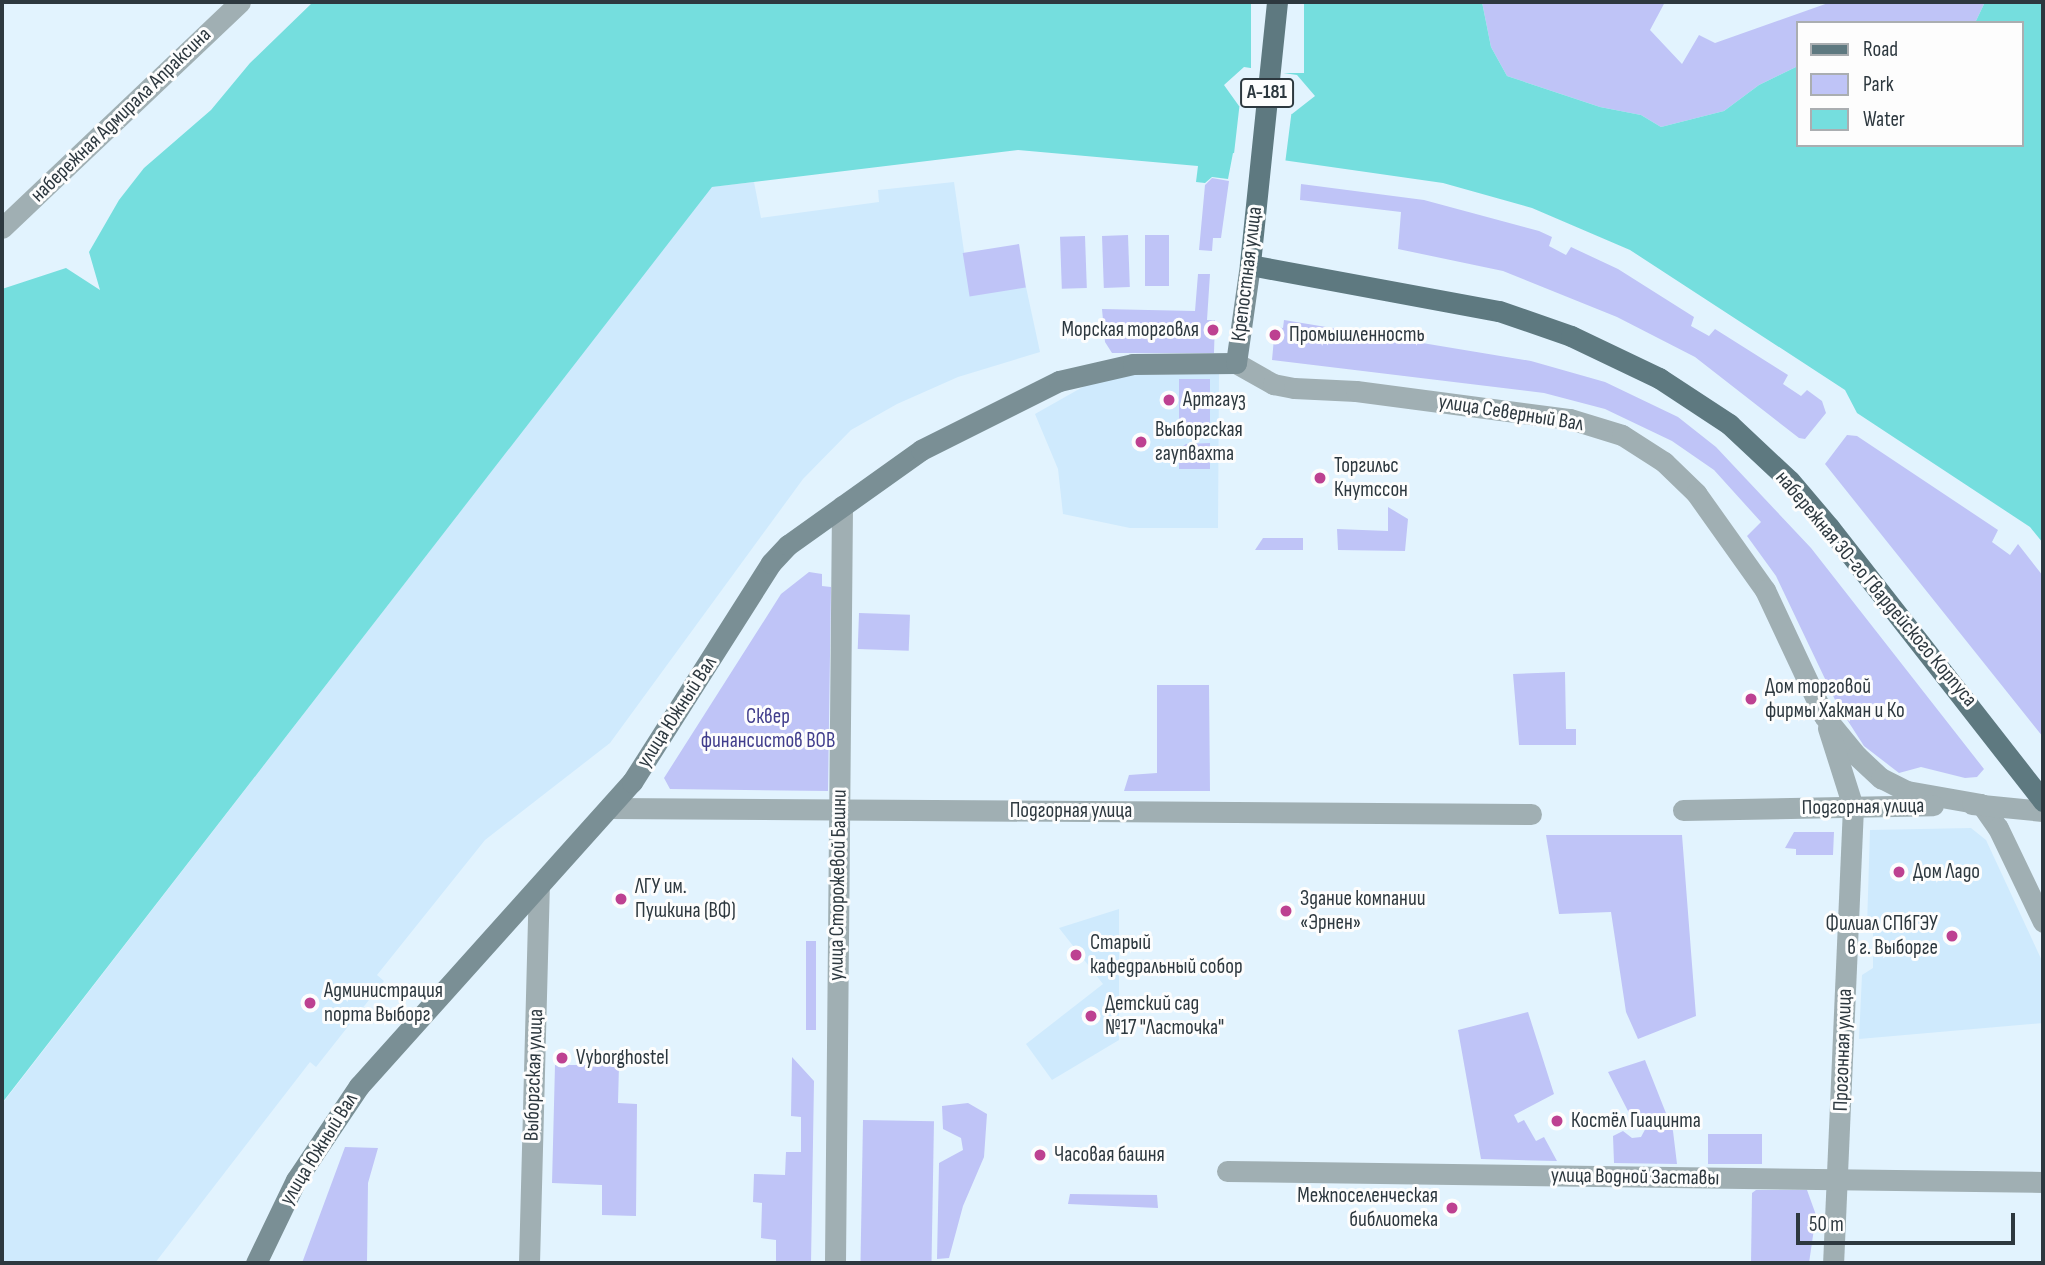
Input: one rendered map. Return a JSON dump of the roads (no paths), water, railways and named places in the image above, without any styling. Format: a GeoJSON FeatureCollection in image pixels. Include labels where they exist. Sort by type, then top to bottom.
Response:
{"type":"FeatureCollection","features":[{"type":"Feature","properties":{"kind":"main road","name":"Крепостная улица"},"geometry":{"type":"LineString","coordinates":[[1250,265],[1277,2]]}},
{"type":"Feature","properties":{"kind":"main road","name":"набережная 30-го Гвардейского Корпуса"},"geometry":{"type":"LineString","coordinates":[[1250,265],[1499,311],[1571,336],[1659,378],[1729,424],[1829,527],[2043,801]]}},
{"type":"Feature","properties":{"kind":"street","name":"набережная Адмирала Апраксина"},"geometry":{"type":"LineString","coordinates":[[2,228],[240,2]]}},
{"type":"Feature","properties":{"kind":"street","name":"Крепостная улица"},"geometry":{"type":"LineString","coordinates":[[1236,363],[1250,265]]}},
{"type":"Feature","properties":{"kind":"street","name":"улица Южный Вал"},"geometry":{"type":"LineString","coordinates":[[256,1263],[296,1180],[359,1086],[611,808],[771,563],[842,506],[921,450],[1077,374],[1133,364],[1236,363]]}},
{"type":"Feature","properties":{"kind":"street","name":"улица Северный Вал"},"geometry":{"type":"LineString","coordinates":[[1236,363],[1273,384],[1570,419],[1622,435],[1664,462],[1696,494],[1765,590],[1824,716],[1857,756],[1881,778],[1927,797],[1980,804]]}},
{"type":"Feature","properties":{"kind":"street","name":"улица Сторожевой Башни"},"geometry":{"type":"LineString","coordinates":[[835,1263],[842,506]]}},
{"type":"Feature","properties":{"kind":"street","name":"Прогонная улица"},"geometry":{"type":"LineString","coordinates":[[1824,716],[1853,807],[1833,1263]]}},
{"type":"Feature","properties":{"kind":"street","name":"Подгорная улица"},"geometry":{"type":"LineString","coordinates":[[1683,810],[1980,804],[2043,811]]}},
{"type":"Feature","properties":{"kind":"street"},"geometry":{"type":"LineString","coordinates":[[1980,804],[1998,828],[2043,922]]}},
{"type":"Feature","properties":{"kind":"street","name":"Подгорная улица"},"geometry":{"type":"LineString","coordinates":[[611,808],[1531,814]]}},
{"type":"Feature","properties":{"kind":"street","name":"Выборгская улица"},"geometry":{"type":"LineString","coordinates":[[529,1263],[539,887]]}},
{"type":"Feature","properties":{"kind":"street","name":"улица Водной Заставы"},"geometry":{"type":"LineString","coordinates":[[1227,1171],[2043,1182]]}},
{"type":"Feature","properties":{"kind":"water"},"geometry":{"type":"Polygon","coordinates":[[[313,2],[1482,2],[1491,47],[1507,76],[1600,107],[1641,115],[1661,127],[1724,111],[1759,85],[1797,66],[1797,147],[2024,147],[2024,21],[1976,21],[1985,2],[2043,2],[2043,543],[2030,527],[1857,413],[1845,390],[1630,250],[1532,208],[1443,183],[1233,153],[1228,179],[1212,177],[1205,183],[1196,182],[1198,166],[1018,150],[712,187],[2,1103],[2,289],[66,268],[100,290],[89,252],[119,200],[144,168],[211,110],[250,63],[313,2]],[[1244,67],[1224,85],[1239,106],[1292,114],[1315,96],[1297,75],[1244,67]]]}},
{"type":"Feature","properties":{"kind":"place","name":"Морская торговля"},"geometry":{"type":"Point","coordinates":[1213,330]}},
{"type":"Feature","properties":{"kind":"place","name":"Промышленность"},"geometry":{"type":"Point","coordinates":[1275,335]}},
{"type":"Feature","properties":{"kind":"place","name":"Артгауз"},"geometry":{"type":"Point","coordinates":[1169,400]}},
{"type":"Feature","properties":{"kind":"place","name":"Выборгская гаупвахта"},"geometry":{"type":"Point","coordinates":[1141,442]}},
{"type":"Feature","properties":{"kind":"place","name":"Торгильс Кнутссон"},"geometry":{"type":"Point","coordinates":[1320,478]}},
{"type":"Feature","properties":{"kind":"place","name":"Дом торговой фирмы Хакман и Ко"},"geometry":{"type":"Point","coordinates":[1751,699]}},
{"type":"Feature","properties":{"kind":"place","name":"Дом Ладо"},"geometry":{"type":"Point","coordinates":[1899,872]}},
{"type":"Feature","properties":{"kind":"place","name":"ЛГУ им. Пушкина (ВФ)"},"geometry":{"type":"Point","coordinates":[621,899]}},
{"type":"Feature","properties":{"kind":"place","name":"Здание компании «Эрнен»"},"geometry":{"type":"Point","coordinates":[1286,911]}},
{"type":"Feature","properties":{"kind":"place","name":"Филиал СПбГЭУ в г. Выборге"},"geometry":{"type":"Point","coordinates":[1952,936]}},
{"type":"Feature","properties":{"kind":"place","name":"Старый кафедральный собор"},"geometry":{"type":"Point","coordinates":[1076,955]}},
{"type":"Feature","properties":{"kind":"place","name":"Администрация порта Выборг"},"geometry":{"type":"Point","coordinates":[310,1003]}},
{"type":"Feature","properties":{"kind":"place","name":"Детский сад №17 \"Ласточка\""},"geometry":{"type":"Point","coordinates":[1091,1016]}},
{"type":"Feature","properties":{"kind":"place","name":"Vyborghostel"},"geometry":{"type":"Point","coordinates":[562,1058]}},
{"type":"Feature","properties":{"kind":"place","name":"Костёл Гиацинта"},"geometry":{"type":"Point","coordinates":[1557,1121]}},
{"type":"Feature","properties":{"kind":"place","name":"Часовая башня"},"geometry":{"type":"Point","coordinates":[1040,1155]}},
{"type":"Feature","properties":{"kind":"place","name":"Межпоселенческая библиотека"},"geometry":{"type":"Point","coordinates":[1452,1208]}},
{"type":"Feature","properties":{"kind":"park label","name":"Сквер финансистов ВОВ"},"geometry":{"type":"Point","coordinates":[768,729]}}]}
